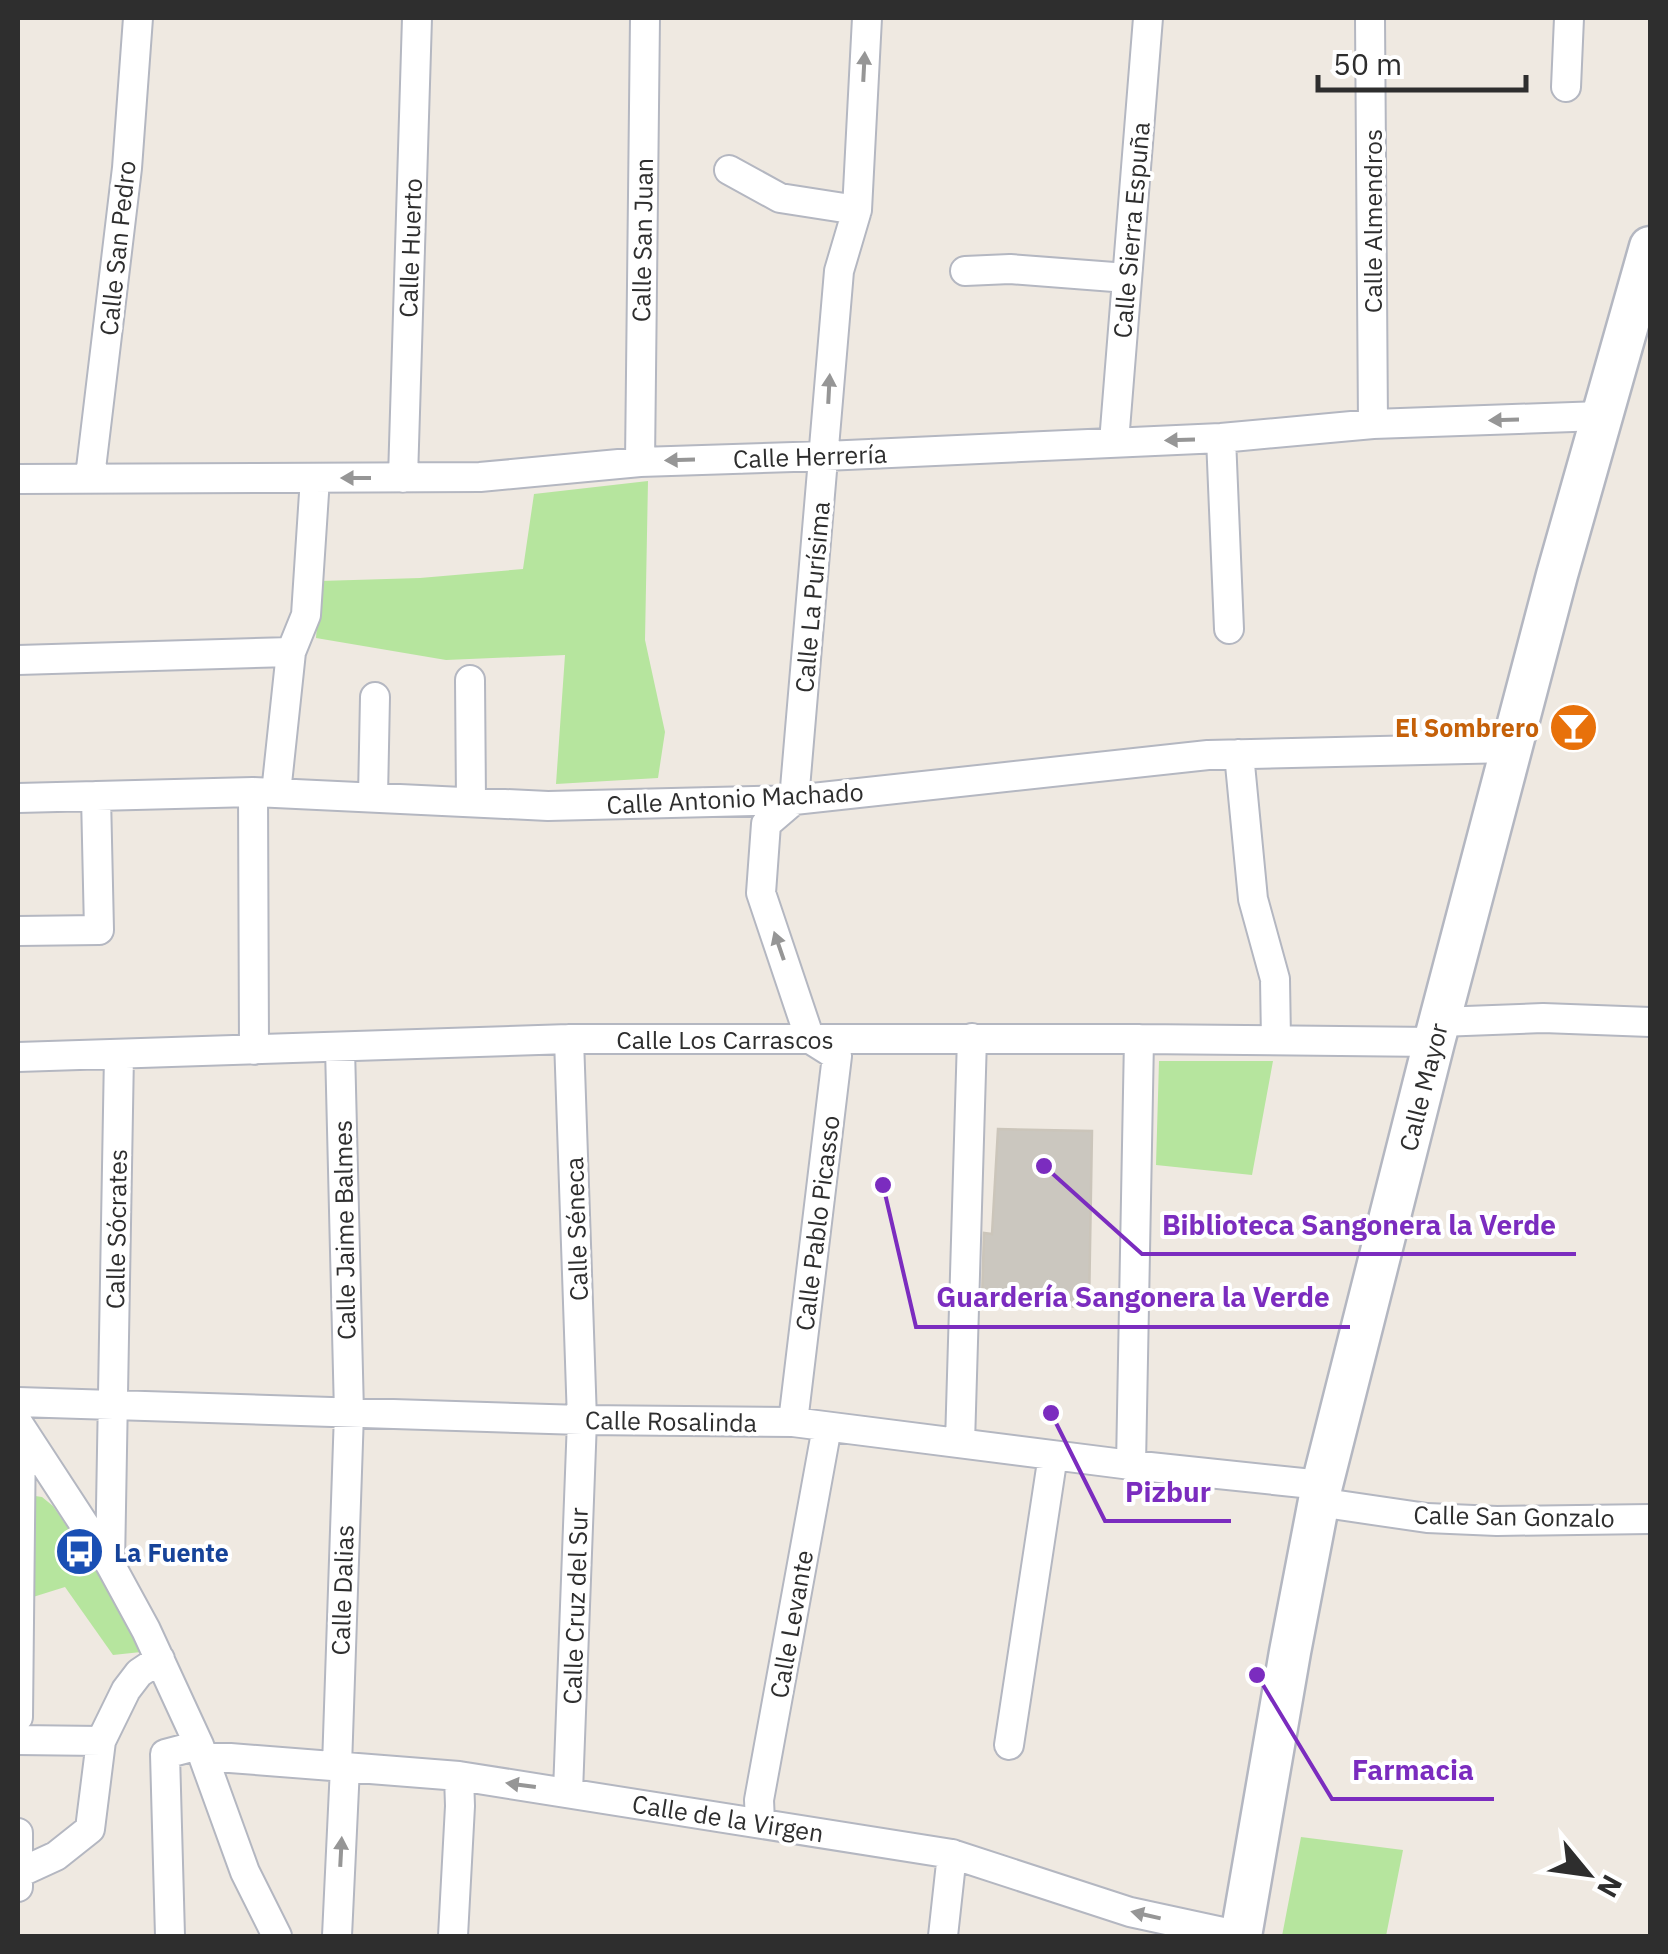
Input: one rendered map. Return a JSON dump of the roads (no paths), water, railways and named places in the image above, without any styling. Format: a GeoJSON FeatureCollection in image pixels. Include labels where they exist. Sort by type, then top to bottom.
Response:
{"type":"FeatureCollection","features":[{"type":"Feature","properties":{"kind":"street","name":"Calle San Pedro"},"geometry":{"type":"LineString","coordinates":[[90,477],[127,168],[138,18]]}},
{"type":"Feature","properties":{"kind":"street","name":"Calle Huerto"},"geometry":{"type":"LineString","coordinates":[[403,478],[416,18]]}},
{"type":"Feature","properties":{"kind":"street","name":"Calle San Juan"},"geometry":{"type":"LineString","coordinates":[[640,462],[645,18]]}},
{"type":"Feature","properties":{"kind":"street","name":"Calle La Purísima"},"geometry":{"type":"LineString","coordinates":[[794,800],[839,271],[857,210],[866,18]]}},
{"type":"Feature","properties":{"kind":"street","name":"Calle Sierra Espuña"},"geometry":{"type":"LineString","coordinates":[[1114,442],[1148,18]]}},
{"type":"Feature","properties":{"kind":"street","name":"Calle Almendros"},"geometry":{"type":"LineString","coordinates":[[1370,18],[1373,424]]}},
{"type":"Feature","properties":{"kind":"street"},"geometry":{"type":"LineString","coordinates":[[1566,87],[1569,18]]}},
{"type":"Feature","properties":{"kind":"street"},"geometry":{"type":"LineString","coordinates":[[729,170],[780,198],[857,210]]}},
{"type":"Feature","properties":{"kind":"street","name":"Calle Mayor"},"geometry":{"type":"LineString","coordinates":[[1242,1936],[1320,1493],[1511,748],[1650,248]]}},
{"type":"Feature","properties":{"kind":"street"},"geometry":{"type":"LineString","coordinates":[[964,271],[1010,269],[1127,278]]}},
{"type":"Feature","properties":{"kind":"street","name":"Calle Herrería"},"geometry":{"type":"LineString","coordinates":[[18,479],[480,478],[640,462],[1221,438],[1373,424],[1601,416]]}},
{"type":"Feature","properties":{"kind":"street"},"geometry":{"type":"LineString","coordinates":[[1221,438],[1229,629]]}},
{"type":"Feature","properties":{"kind":"street"},"geometry":{"type":"LineString","coordinates":[[254,1050],[264,793],[291,652],[306,616],[315,478]]}},
{"type":"Feature","properties":{"kind":"street"},"geometry":{"type":"LineString","coordinates":[[18,660],[291,652]]}},
{"type":"Feature","properties":{"kind":"street"},"geometry":{"type":"LineString","coordinates":[[470,680],[471,801]]}},
{"type":"Feature","properties":{"kind":"street"},"geometry":{"type":"LineString","coordinates":[[373,797],[375,697]]}},
{"type":"Feature","properties":{"kind":"street","name":"Calle Antonio Machado"},"geometry":{"type":"LineString","coordinates":[[18,798],[264,793],[548,806],[794,800],[1239,754],[1511,748]]}},
{"type":"Feature","properties":{"kind":"street"},"geometry":{"type":"LineString","coordinates":[[1239,754],[1253,899],[1275,979],[1276,1040]]}},
{"type":"Feature","properties":{"kind":"street"},"geometry":{"type":"LineString","coordinates":[[18,931],[98,930],[96,796]]}},
{"type":"Feature","properties":{"kind":"street"},"geometry":{"type":"LineString","coordinates":[[794,800],[766,824],[761,894],[810,1039]]}},
{"type":"Feature","properties":{"kind":"street","name":"Calle Los Carrascos"},"geometry":{"type":"LineString","coordinates":[[18,1057],[570,1039],[1276,1040],[1436,1032],[1543,1018],[1650,1022]]}},
{"type":"Feature","properties":{"kind":"street"},"geometry":{"type":"LineString","coordinates":[[960,1443],[972,1038]]}},
{"type":"Feature","properties":{"kind":"street","name":"Calle Séneca"},"geometry":{"type":"LineString","coordinates":[[570,1039],[582,1420]]}},
{"type":"Feature","properties":{"kind":"street","name":"Calle Pablo Picasso"},"geometry":{"type":"LineString","coordinates":[[793,1422],[837,1056],[810,1039]]}},
{"type":"Feature","properties":{"kind":"street"},"geometry":{"type":"LineString","coordinates":[[1131,1465],[1140,1039]]}},
{"type":"Feature","properties":{"kind":"street","name":"Calle Jaime Balmes"},"geometry":{"type":"LineString","coordinates":[[340,1048],[348,1413]]}},
{"type":"Feature","properties":{"kind":"street","name":"Calle Sócrates"},"geometry":{"type":"LineString","coordinates":[[110,1564],[119,1054]]}},
{"type":"Feature","properties":{"kind":"street","name":"Calle Rosalinda"},"geometry":{"type":"LineString","coordinates":[[19,1419],[114,1404],[582,1420],[793,1422],[1320,1493]]}},
{"type":"Feature","properties":{"kind":"street","name":"Calle Dalias"},"geometry":{"type":"LineString","coordinates":[[337,1936],[348,1413]]}},
{"type":"Feature","properties":{"kind":"street"},"geometry":{"type":"LineString","coordinates":[[19,1419],[110,1564],[160,1659],[201,1751],[245,1872],[277,1936]]}},
{"type":"Feature","properties":{"kind":"street"},"geometry":{"type":"LineString","coordinates":[[18,1758],[19,1419]]}},
{"type":"Feature","properties":{"kind":"street","name":"Calle Cruz del Sur"},"geometry":{"type":"LineString","coordinates":[[568,1792],[582,1420]]}},
{"type":"Feature","properties":{"kind":"street","name":"Calle Levante"},"geometry":{"type":"LineString","coordinates":[[760,1822],[759,1800],[827,1427]]}},
{"type":"Feature","properties":{"kind":"street"},"geometry":{"type":"LineString","coordinates":[[1009,1745],[1053,1455]]}},
{"type":"Feature","properties":{"kind":"street","name":"Calle San Gonzalo"},"geometry":{"type":"LineString","coordinates":[[1320,1493],[1426,1518],[1650,1519]]}},
{"type":"Feature","properties":{"kind":"street"},"geometry":{"type":"LineString","coordinates":[[19,1874],[56,1856],[90,1828],[101,1741],[126,1690],[140,1673],[160,1659]]}},
{"type":"Feature","properties":{"kind":"street"},"geometry":{"type":"LineString","coordinates":[[18,1740],[101,1741]]}},
{"type":"Feature","properties":{"kind":"street"},"geometry":{"type":"LineString","coordinates":[[170,1936],[165,1754],[201,1751]]}},
{"type":"Feature","properties":{"kind":"street","name":"Calle de la Virgen"},"geometry":{"type":"LineString","coordinates":[[201,1751],[459,1776],[952,1854],[1130,1912],[1242,1936]]}},
{"type":"Feature","properties":{"kind":"street"},"geometry":{"type":"LineString","coordinates":[[453,1936],[459,1776]]}},
{"type":"Feature","properties":{"kind":"street"},"geometry":{"type":"LineString","coordinates":[[18,1833],[18,1888]]}},
{"type":"Feature","properties":{"kind":"street"},"geometry":{"type":"LineString","coordinates":[[943,1936],[952,1854]]}},
{"type":"Feature","properties":{"kind":"place","name":"El Sombrero"},"geometry":{"type":"Point","coordinates":[1574,727]}},
{"type":"Feature","properties":{"kind":"place","name":"Biblioteca Sangonera la Verde"},"geometry":{"type":"Point","coordinates":[1044,1166]}},
{"type":"Feature","properties":{"kind":"place","name":"Guardería Sangonera la Verde"},"geometry":{"type":"Point","coordinates":[883,1185]}},
{"type":"Feature","properties":{"kind":"place","name":"Pizbur"},"geometry":{"type":"Point","coordinates":[1051,1413]}},
{"type":"Feature","properties":{"kind":"place","name":"La Fuente"},"geometry":{"type":"Point","coordinates":[79,1552]}},
{"type":"Feature","properties":{"kind":"place","name":"Farmacia"},"geometry":{"type":"Point","coordinates":[1257,1675]}}]}
